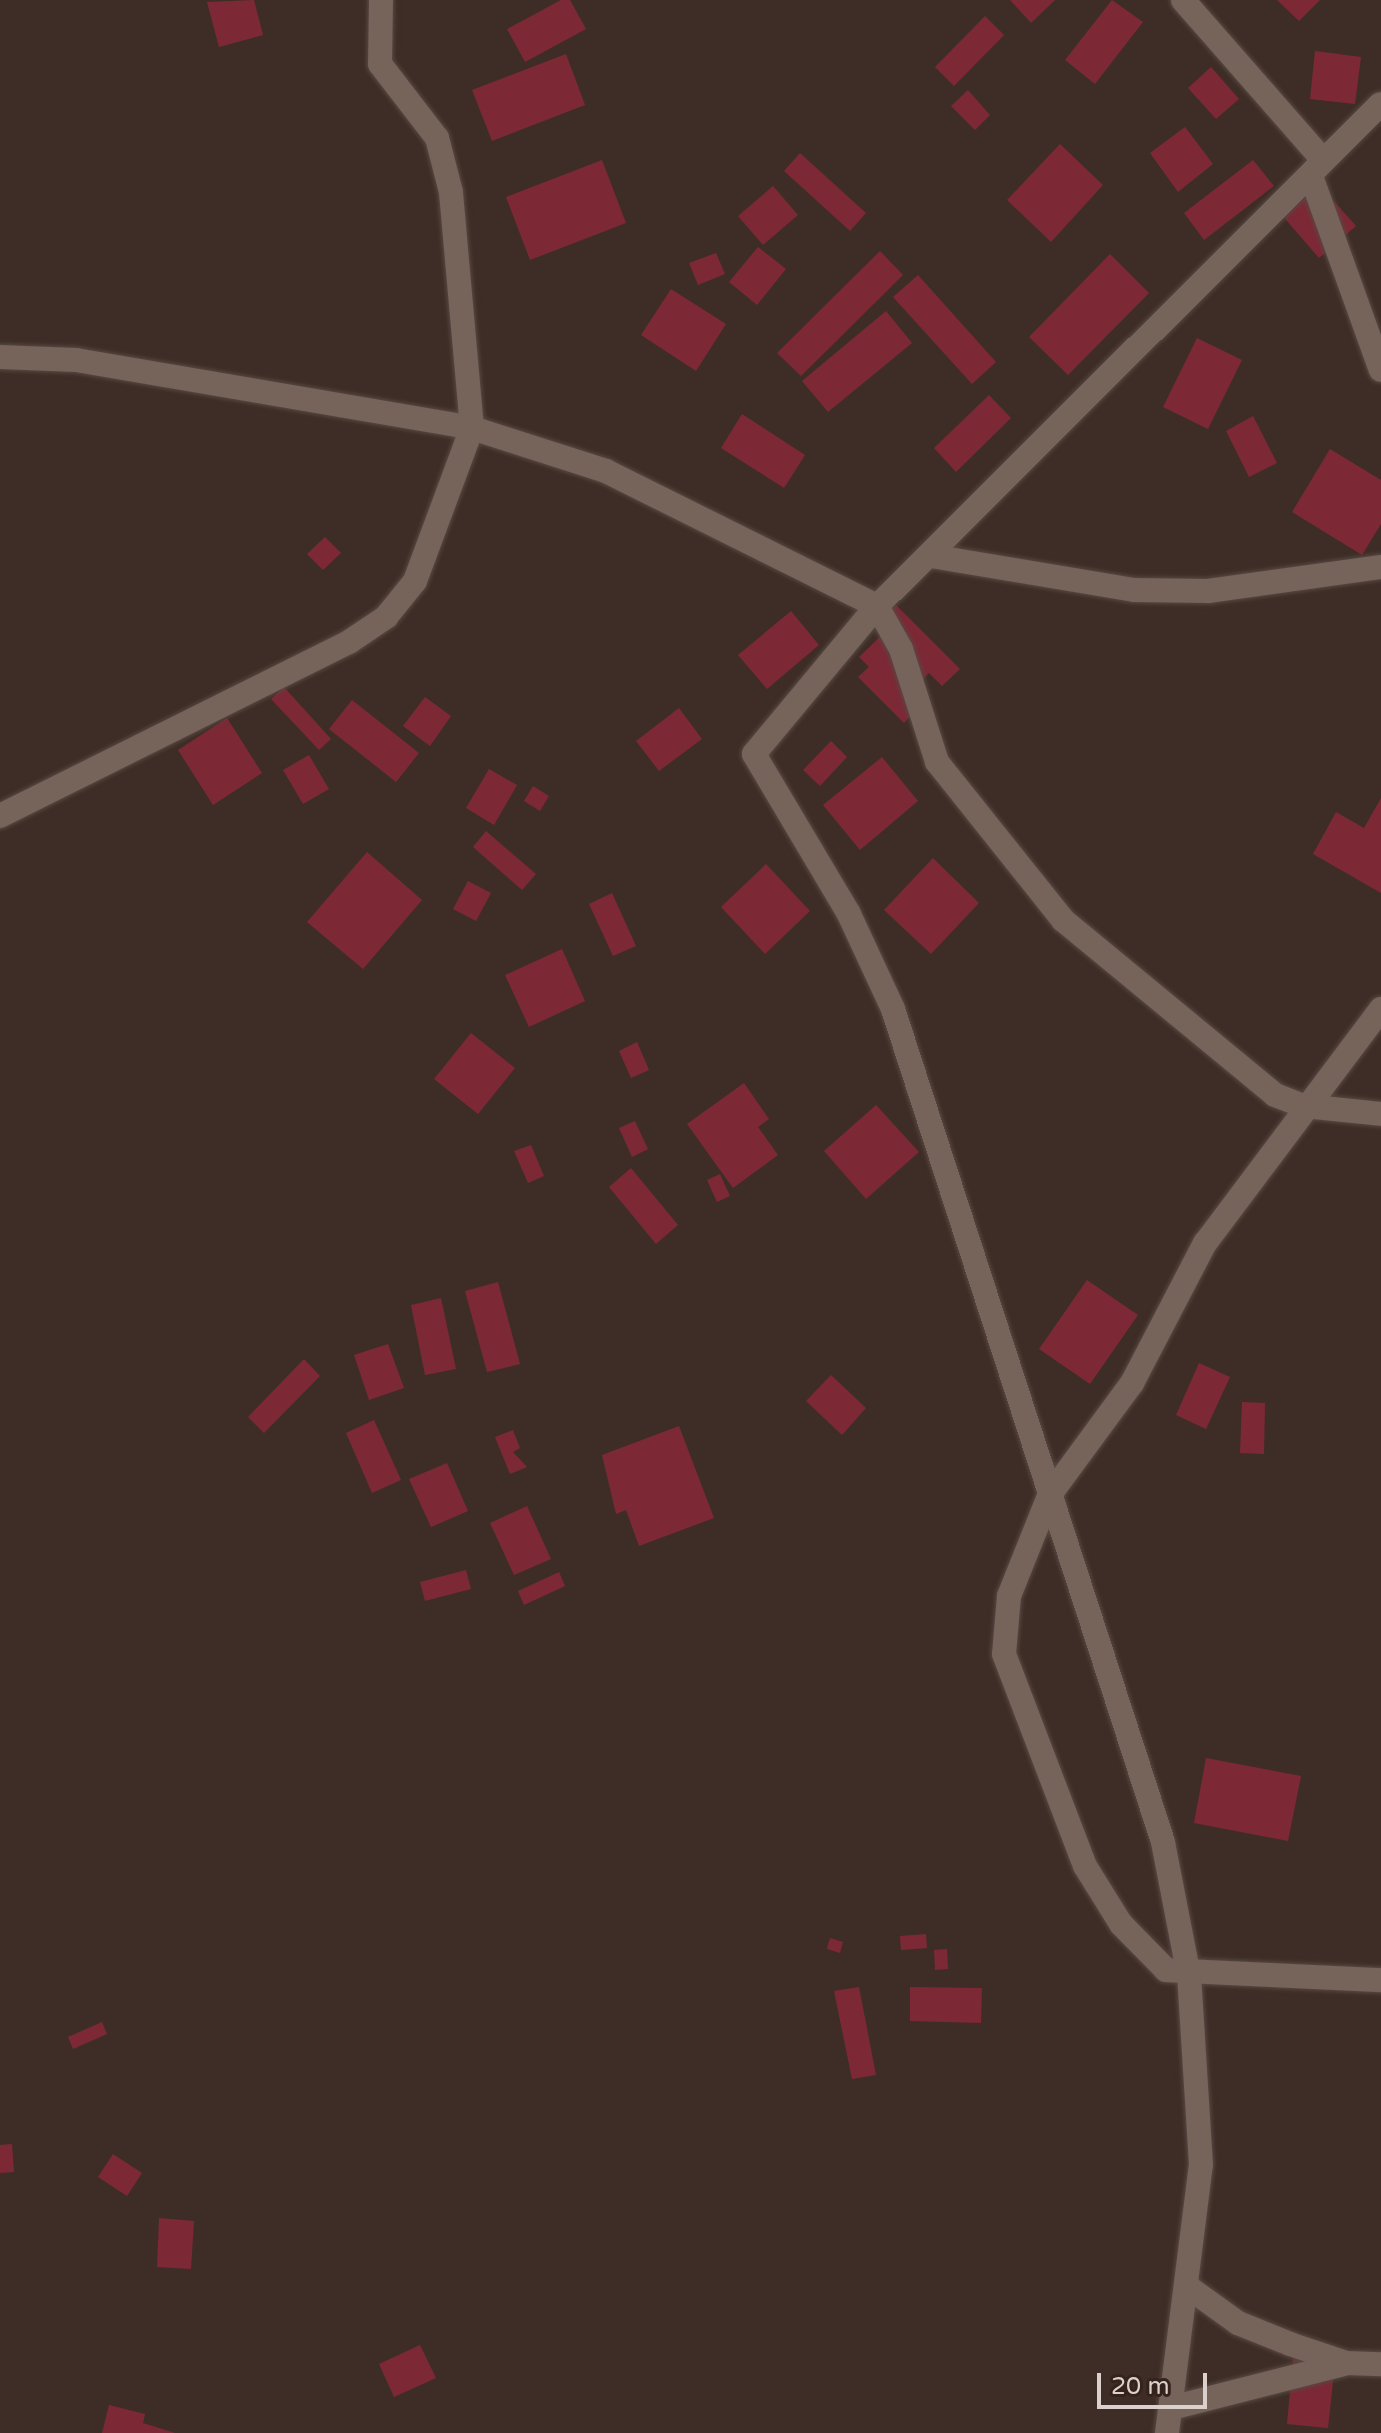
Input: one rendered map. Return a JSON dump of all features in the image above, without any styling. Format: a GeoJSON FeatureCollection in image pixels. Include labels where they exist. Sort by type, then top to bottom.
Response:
{"type":"FeatureCollection","features":[{"type":"Feature","properties":{"kind":"street"},"geometry":{"type":"LineString","coordinates":[[0,816],[121,761],[386,617],[415,581],[472,428],[451,192],[437,138],[380,64],[381,0]]}},
{"type":"Feature","properties":{"kind":"street"},"geometry":{"type":"LineString","coordinates":[[1183,0],[1317,168],[1381,370]]}},
{"type":"Feature","properties":{"kind":"street"},"geometry":{"type":"LineString","coordinates":[[1167,2433],[1188,2287],[1201,2165],[1189,1976],[1163,1842],[893,1009],[849,914],[756,766],[758,742],[877,606],[931,556],[1381,104]]}},
{"type":"Feature","properties":{"kind":"street"},"geometry":{"type":"LineString","coordinates":[[0,357],[139,370],[472,428],[606,471],[877,606],[901,649],[937,762],[1013,862],[1063,920],[1227,1059],[1304,1106],[1381,1114]]}},
{"type":"Feature","properties":{"kind":"street"},"geometry":{"type":"LineString","coordinates":[[931,556],[1134,590],[1208,591],[1381,567]]}},
{"type":"Feature","properties":{"kind":"street"},"geometry":{"type":"LineString","coordinates":[[1381,1009],[1304,1106],[1205,1243],[1132,1383],[1049,1496],[1009,1596],[1004,1654],[1103,1898],[1166,1970],[1189,1976],[1381,1980]]}},
{"type":"Feature","properties":{"kind":"street"},"geometry":{"type":"LineString","coordinates":[[1188,2287],[1238,2323],[1346,2363]]}},
{"type":"Feature","properties":{"kind":"street"},"geometry":{"type":"LineString","coordinates":[[1171,2408],[1346,2363],[1381,2364]]}},
{"type":"Feature","properties":{"kind":"building"},"geometry":{"type":"Polygon","coordinates":[[[254,0],[263,35],[219,47],[207,2],[254,0]]]}},
{"type":"Feature","properties":{"kind":"building"},"geometry":{"type":"Polygon","coordinates":[[[561,0],[570,0],[586,29],[525,62],[507,29],[561,0]]]}},
{"type":"Feature","properties":{"kind":"building"},"geometry":{"type":"Polygon","coordinates":[[[1010,0],[1055,0],[1031,23],[1010,0]]]}},
{"type":"Feature","properties":{"kind":"building"},"geometry":{"type":"Polygon","coordinates":[[[1112,0],[1143,22],[1095,84],[1065,60],[1112,0]]]}},
{"type":"Feature","properties":{"kind":"building"},"geometry":{"type":"Polygon","coordinates":[[[1277,0],[1320,0],[1299,21],[1277,0]]]}},
{"type":"Feature","properties":{"kind":"building"},"geometry":{"type":"Polygon","coordinates":[[[985,16],[1004,35],[954,86],[935,67],[985,16]]]}},
{"type":"Feature","properties":{"kind":"building"},"geometry":{"type":"Polygon","coordinates":[[[1315,51],[1361,57],[1355,104],[1310,99],[1315,51]]]}},
{"type":"Feature","properties":{"kind":"building"},"geometry":{"type":"Polygon","coordinates":[[[566,54],[585,105],[492,141],[472,90],[566,54]]]}},
{"type":"Feature","properties":{"kind":"building"},"geometry":{"type":"Polygon","coordinates":[[[1211,67],[1239,99],[1216,119],[1188,88],[1211,67]]]}},
{"type":"Feature","properties":{"kind":"building"},"geometry":{"type":"Polygon","coordinates":[[[968,90],[990,115],[975,130],[951,106],[968,90]]]}},
{"type":"Feature","properties":{"kind":"building"},"geometry":{"type":"Polygon","coordinates":[[[1185,127],[1213,164],[1178,192],[1150,153],[1185,127]]]}},
{"type":"Feature","properties":{"kind":"building"},"geometry":{"type":"Polygon","coordinates":[[[1060,144],[1103,185],[1051,242],[1007,200],[1060,144]]]}},
{"type":"Feature","properties":{"kind":"building"},"geometry":{"type":"Polygon","coordinates":[[[800,153],[866,213],[850,231],[784,171],[800,153]]]}},
{"type":"Feature","properties":{"kind":"building"},"geometry":{"type":"Polygon","coordinates":[[[602,160],[626,223],[530,260],[506,197],[602,160]]]}},
{"type":"Feature","properties":{"kind":"building"},"geometry":{"type":"Polygon","coordinates":[[[1253,160],[1274,186],[1204,240],[1184,213],[1253,160]]]}},
{"type":"Feature","properties":{"kind":"building"},"geometry":{"type":"Polygon","coordinates":[[[1317,182],[1356,226],[1319,258],[1281,214],[1317,182]]]}},
{"type":"Feature","properties":{"kind":"building"},"geometry":{"type":"Polygon","coordinates":[[[773,186],[798,215],[763,245],[738,216],[773,186]]]}},
{"type":"Feature","properties":{"kind":"building"},"geometry":{"type":"Polygon","coordinates":[[[758,247],[786,269],[757,305],[729,282],[758,247]]]}},
{"type":"Feature","properties":{"kind":"building"},"geometry":{"type":"Polygon","coordinates":[[[880,251],[903,275],[801,376],[777,353],[880,251]]]}},
{"type":"Feature","properties":{"kind":"building"},"geometry":{"type":"Polygon","coordinates":[[[716,253],[725,274],[698,285],[689,263],[716,253]]]}},
{"type":"Feature","properties":{"kind":"building"},"geometry":{"type":"Polygon","coordinates":[[[1110,254],[1149,293],[1068,375],[1029,337],[1110,254]]]}},
{"type":"Feature","properties":{"kind":"building"},"geometry":{"type":"Polygon","coordinates":[[[918,275],[996,362],[972,384],[893,297],[918,275]]]}},
{"type":"Feature","properties":{"kind":"building"},"geometry":{"type":"Polygon","coordinates":[[[671,289],[726,324],[696,371],[641,335],[671,289]]]}},
{"type":"Feature","properties":{"kind":"building"},"geometry":{"type":"Polygon","coordinates":[[[886,311],[912,343],[828,412],[802,381],[886,311]]]}},
{"type":"Feature","properties":{"kind":"building"},"geometry":{"type":"Polygon","coordinates":[[[1197,338],[1242,360],[1208,429],[1163,407],[1197,338]]]}},
{"type":"Feature","properties":{"kind":"building"},"geometry":{"type":"Polygon","coordinates":[[[989,395],[1011,418],[956,472],[934,448],[989,395]]]}},
{"type":"Feature","properties":{"kind":"building"},"geometry":{"type":"Polygon","coordinates":[[[742,414],[805,455],[784,488],[721,448],[742,414]]]}},
{"type":"Feature","properties":{"kind":"building"},"geometry":{"type":"Polygon","coordinates":[[[1253,416],[1277,463],[1249,477],[1226,431],[1253,416]]]}},
{"type":"Feature","properties":{"kind":"building"},"geometry":{"type":"Polygon","coordinates":[[[1330,449],[1381,480],[1381,524],[1362,555],[1292,512],[1330,449]]]}},
{"type":"Feature","properties":{"kind":"building"},"geometry":{"type":"Polygon","coordinates":[[[325,537],[341,553],[323,570],[307,554],[325,537]]]}},
{"type":"Feature","properties":{"kind":"building"},"geometry":{"type":"Polygon","coordinates":[[[894,603],[960,669],[942,686],[929,673],[915,687],[927,699],[904,723],[858,677],[869,667],[859,657],[884,633],[874,623],[894,603]]]}},
{"type":"Feature","properties":{"kind":"building"},"geometry":{"type":"Polygon","coordinates":[[[791,611],[819,645],[767,689],[738,655],[791,611]]]}},
{"type":"Feature","properties":{"kind":"building"},"geometry":{"type":"Polygon","coordinates":[[[284,687],[331,739],[319,750],[271,699],[284,687]]]}},
{"type":"Feature","properties":{"kind":"building"},"geometry":{"type":"Polygon","coordinates":[[[425,697],[451,716],[430,746],[403,726],[425,697]]]}},
{"type":"Feature","properties":{"kind":"building"},"geometry":{"type":"Polygon","coordinates":[[[352,700],[419,753],[396,782],[329,729],[352,700]]]}},
{"type":"Feature","properties":{"kind":"building"},"geometry":{"type":"Polygon","coordinates":[[[679,708],[702,739],[659,771],[636,741],[679,708]]]}},
{"type":"Feature","properties":{"kind":"building"},"geometry":{"type":"Polygon","coordinates":[[[227,718],[262,773],[213,805],[178,750],[227,718]]]}},
{"type":"Feature","properties":{"kind":"building"},"geometry":{"type":"Polygon","coordinates":[[[831,741],[847,757],[820,786],[803,770],[831,741]]]}},
{"type":"Feature","properties":{"kind":"building"},"geometry":{"type":"Polygon","coordinates":[[[309,755],[329,789],[303,804],[283,770],[309,755]]]}},
{"type":"Feature","properties":{"kind":"building"},"geometry":{"type":"Polygon","coordinates":[[[882,757],[918,801],[860,850],[823,805],[882,757]]]}},
{"type":"Feature","properties":{"kind":"building"},"geometry":{"type":"Polygon","coordinates":[[[489,769],[517,785],[494,825],[466,808],[489,769]]]}},
{"type":"Feature","properties":{"kind":"building"},"geometry":{"type":"Polygon","coordinates":[[[533,786],[549,796],[540,811],[524,801],[533,786]]]}},
{"type":"Feature","properties":{"kind":"building"},"geometry":{"type":"Polygon","coordinates":[[[1381,798],[1381,893],[1313,854],[1336,812],[1364,828],[1381,798]]]}},
{"type":"Feature","properties":{"kind":"building"},"geometry":{"type":"Polygon","coordinates":[[[486,831],[536,874],[522,890],[473,847],[486,831]]]}},
{"type":"Feature","properties":{"kind":"building"},"geometry":{"type":"Polygon","coordinates":[[[367,852],[422,900],[363,969],[307,922],[367,852]]]}},
{"type":"Feature","properties":{"kind":"building"},"geometry":{"type":"Polygon","coordinates":[[[933,858],[979,903],[931,954],[884,910],[933,858]]]}},
{"type":"Feature","properties":{"kind":"building"},"geometry":{"type":"Polygon","coordinates":[[[766,864],[810,911],[765,954],[721,907],[766,864]]]}},
{"type":"Feature","properties":{"kind":"building"},"geometry":{"type":"Polygon","coordinates":[[[468,881],[491,893],[476,921],[453,909],[468,881]]]}},
{"type":"Feature","properties":{"kind":"building"},"geometry":{"type":"Polygon","coordinates":[[[612,893],[636,946],[613,956],[589,904],[612,893]]]}},
{"type":"Feature","properties":{"kind":"building"},"geometry":{"type":"Polygon","coordinates":[[[562,949],[585,1001],[529,1027],[505,975],[562,949]]]}},
{"type":"Feature","properties":{"kind":"building"},"geometry":{"type":"Polygon","coordinates":[[[471,1033],[515,1068],[478,1114],[434,1079],[471,1033]]]}},
{"type":"Feature","properties":{"kind":"building"},"geometry":{"type":"Polygon","coordinates":[[[637,1042],[649,1070],[631,1078],[619,1051],[637,1042]]]}},
{"type":"Feature","properties":{"kind":"building"},"geometry":{"type":"Polygon","coordinates":[[[744,1083],[769,1119],[758,1127],[778,1155],[733,1188],[687,1124],[744,1083]]]}},
{"type":"Feature","properties":{"kind":"building"},"geometry":{"type":"Polygon","coordinates":[[[876,1105],[919,1152],[866,1199],[824,1151],[876,1105]]]}},
{"type":"Feature","properties":{"kind":"building"},"geometry":{"type":"Polygon","coordinates":[[[635,1121],[648,1149],[632,1157],[619,1128],[635,1121]]]}},
{"type":"Feature","properties":{"kind":"building"},"geometry":{"type":"Polygon","coordinates":[[[531,1145],[544,1176],[528,1183],[514,1151],[531,1145]]]}},
{"type":"Feature","properties":{"kind":"building"},"geometry":{"type":"Polygon","coordinates":[[[631,1168],[678,1225],[656,1244],[609,1187],[631,1168]]]}},
{"type":"Feature","properties":{"kind":"building"},"geometry":{"type":"Polygon","coordinates":[[[720,1174],[730,1196],[717,1202],[707,1180],[720,1174]]]}},
{"type":"Feature","properties":{"kind":"building"},"geometry":{"type":"Polygon","coordinates":[[[1087,1280],[1138,1315],[1090,1384],[1039,1349],[1087,1280]]]}},
{"type":"Feature","properties":{"kind":"building"},"geometry":{"type":"Polygon","coordinates":[[[498,1282],[520,1364],[487,1372],[465,1291],[498,1282]]]}},
{"type":"Feature","properties":{"kind":"building"},"geometry":{"type":"Polygon","coordinates":[[[441,1298],[456,1369],[425,1375],[411,1305],[441,1298]]]}},
{"type":"Feature","properties":{"kind":"building"},"geometry":{"type":"Polygon","coordinates":[[[388,1344],[404,1388],[369,1400],[354,1355],[388,1344]]]}},
{"type":"Feature","properties":{"kind":"building"},"geometry":{"type":"Polygon","coordinates":[[[304,1359],[320,1376],[264,1433],[248,1417],[304,1359]]]}},
{"type":"Feature","properties":{"kind":"building"},"geometry":{"type":"Polygon","coordinates":[[[1199,1363],[1230,1377],[1206,1429],[1176,1415],[1199,1363]]]}},
{"type":"Feature","properties":{"kind":"building"},"geometry":{"type":"Polygon","coordinates":[[[831,1375],[866,1408],[842,1435],[806,1401],[831,1375]]]}},
{"type":"Feature","properties":{"kind":"building"},"geometry":{"type":"Polygon","coordinates":[[[1242,1402],[1265,1403],[1264,1454],[1240,1453],[1242,1402]]]}},
{"type":"Feature","properties":{"kind":"building"},"geometry":{"type":"Polygon","coordinates":[[[374,1420],[401,1480],[372,1493],[346,1433],[374,1420]]]}},
{"type":"Feature","properties":{"kind":"building"},"geometry":{"type":"Polygon","coordinates":[[[679,1426],[714,1518],[639,1546],[626,1510],[616,1514],[602,1455],[679,1426]]]}},
{"type":"Feature","properties":{"kind":"building"},"geometry":{"type":"Polygon","coordinates":[[[513,1430],[520,1448],[513,1452],[527,1467],[510,1474],[495,1437],[513,1430]]]}},
{"type":"Feature","properties":{"kind":"building"},"geometry":{"type":"Polygon","coordinates":[[[447,1463],[468,1511],[431,1527],[409,1479],[447,1463]]]}},
{"type":"Feature","properties":{"kind":"building"},"geometry":{"type":"Polygon","coordinates":[[[527,1506],[551,1559],[514,1575],[490,1523],[527,1506]]]}},
{"type":"Feature","properties":{"kind":"building"},"geometry":{"type":"Polygon","coordinates":[[[466,1570],[471,1589],[425,1601],[420,1582],[466,1570]]]}},
{"type":"Feature","properties":{"kind":"building"},"geometry":{"type":"Polygon","coordinates":[[[559,1572],[565,1586],[524,1605],[518,1591],[559,1572]]]}},
{"type":"Feature","properties":{"kind":"building"},"geometry":{"type":"Polygon","coordinates":[[[1206,1758],[1301,1776],[1288,1841],[1194,1823],[1206,1758]]]}},
{"type":"Feature","properties":{"kind":"building"},"geometry":{"type":"Polygon","coordinates":[[[926,1934],[927,1948],[901,1950],[900,1936],[926,1934]]]}},
{"type":"Feature","properties":{"kind":"building"},"geometry":{"type":"Polygon","coordinates":[[[830,1938],[843,1942],[840,1953],[827,1949],[830,1938]]]}},
{"type":"Feature","properties":{"kind":"building"},"geometry":{"type":"Polygon","coordinates":[[[947,1949],[948,1969],[935,1970],[934,1950],[947,1949]]]}},
{"type":"Feature","properties":{"kind":"building"},"geometry":{"type":"Polygon","coordinates":[[[859,1987],[876,2075],[852,2079],[834,1991],[859,1987]]]}},
{"type":"Feature","properties":{"kind":"building"},"geometry":{"type":"Polygon","coordinates":[[[910,1987],[982,1988],[981,2023],[910,2021],[910,1987]]]}},
{"type":"Feature","properties":{"kind":"building"},"geometry":{"type":"Polygon","coordinates":[[[102,2022],[107,2034],[73,2049],[68,2037],[102,2022]]]}},
{"type":"Feature","properties":{"kind":"building"},"geometry":{"type":"Polygon","coordinates":[[[12,2144],[14,2172],[0,2173],[0,2145],[12,2144]]]}},
{"type":"Feature","properties":{"kind":"building"},"geometry":{"type":"Polygon","coordinates":[[[113,2154],[142,2173],[127,2196],[98,2177],[113,2154]]]}},
{"type":"Feature","properties":{"kind":"building"},"geometry":{"type":"Polygon","coordinates":[[[159,2218],[194,2221],[191,2269],[157,2267],[159,2218]]]}},
{"type":"Feature","properties":{"kind":"building"},"geometry":{"type":"Polygon","coordinates":[[[420,2345],[436,2378],[394,2397],[379,2364],[420,2345]]]}},
{"type":"Feature","properties":{"kind":"building"},"geometry":{"type":"Polygon","coordinates":[[[1293,2358],[1335,2363],[1328,2428],[1287,2424],[1293,2358]]]}},
{"type":"Feature","properties":{"kind":"building"},"geometry":{"type":"Polygon","coordinates":[[[109,2405],[145,2414],[143,2423],[175,2433],[102,2433],[109,2405]]]}}]}
